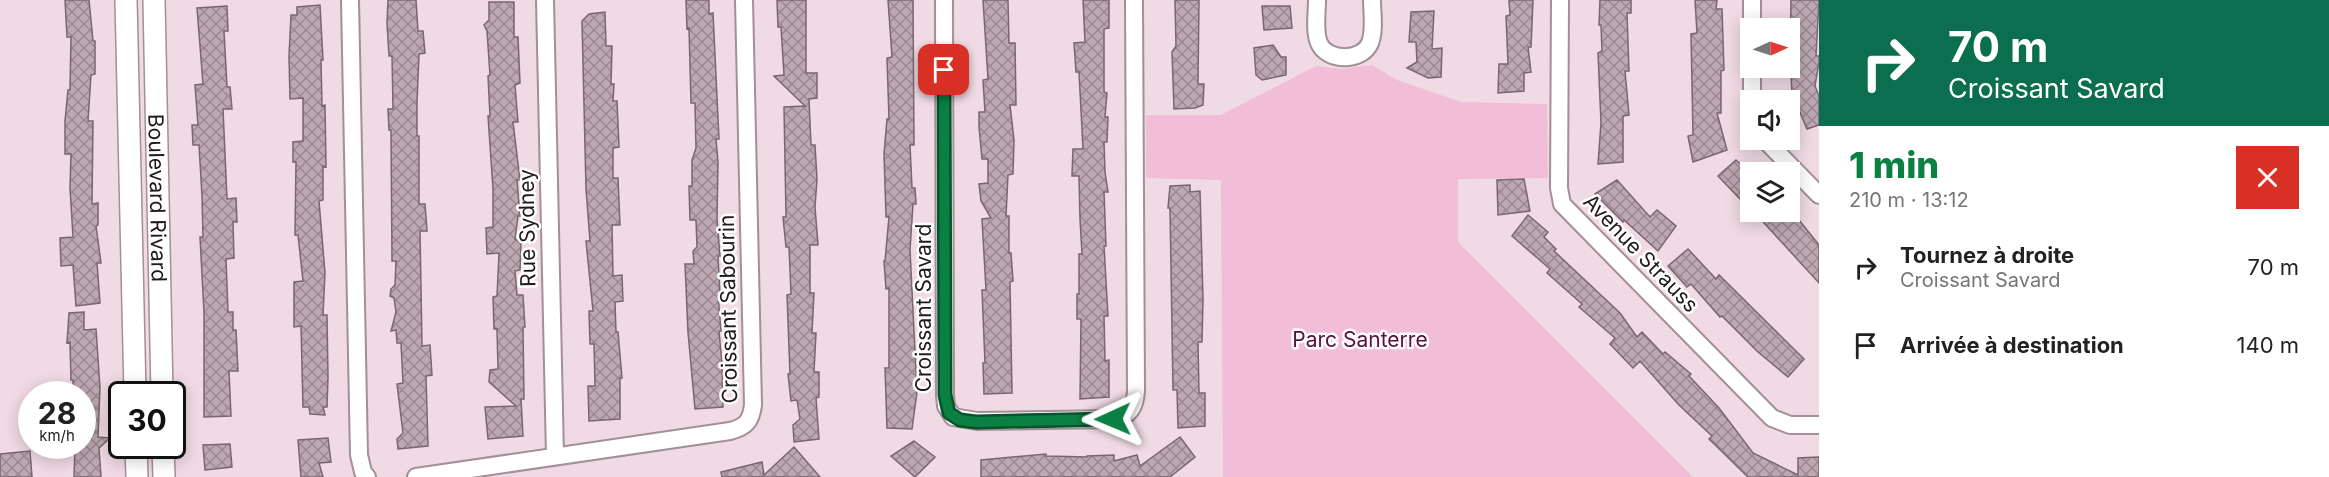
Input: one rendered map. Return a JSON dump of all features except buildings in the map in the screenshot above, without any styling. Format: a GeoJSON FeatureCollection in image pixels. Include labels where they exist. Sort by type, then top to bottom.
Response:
{"type":"FeatureCollection","features":[{"type":"Feature","properties":{"kind":"street","name":"Boulevard Rivard"},"geometry":{"type":"LineString","coordinates":[[126,0],[135,381]]}},
{"type":"Feature","properties":{"kind":"street","name":"Boulevard Rivard"},"geometry":{"type":"LineString","coordinates":[[154,0],[162,381]]}},
{"type":"Feature","properties":{"kind":"street"},"geometry":{"type":"LineString","coordinates":[[350,0],[359,455],[363,472],[367,477]]}},
{"type":"Feature","properties":{"kind":"street","name":"Rue Sydney"},"geometry":{"type":"LineString","coordinates":[[544,0],[555,456]]}},
{"type":"Feature","properties":{"kind":"street","name":"Croissant Sabourin"},"geometry":{"type":"LineString","coordinates":[[416,477],[730,431],[747,424],[752,415],[744,0]]}},
{"type":"Feature","properties":{"kind":"street","name":"Croissant Savard"},"geometry":{"type":"LineString","coordinates":[[944,0],[945,395],[946,405],[953,417],[976,422],[1113,419],[1129,414],[1133,407],[1136,391],[1134,0]]}},
{"type":"Feature","properties":{"kind":"street"},"geometry":{"type":"LineString","coordinates":[[1317,0],[1320,45],[1331,54],[1347,57],[1361,54],[1370,43],[1372,0]]}},
{"type":"Feature","properties":{"kind":"street","name":"Avenue Strauss"},"geometry":{"type":"LineString","coordinates":[[1560,0],[1559,188],[1562,204],[1772,418],[1790,425],[1819,424]]}},
{"type":"Feature","properties":{"kind":"street"},"geometry":{"type":"LineString","coordinates":[[1752,0],[1752,18]]}},
{"type":"Feature","properties":{"kind":"street"},"geometry":{"type":"LineString","coordinates":[[1775,150],[1819,195]]}},
{"type":"Feature","properties":{"kind":"street"},"geometry":{"type":"LineString","coordinates":[[136,459],[137,477]]}},
{"type":"Feature","properties":{"kind":"street"},"geometry":{"type":"LineString","coordinates":[[163,459],[164,477]]}},
{"type":"Feature","properties":{"kind":"green space","name":"Parc Santerre"},"geometry":{"type":"Polygon","coordinates":[[[1372,65],[1397,80],[1461,102],[1547,104],[1548,178],[1458,179],[1458,242],[1693,477],[1223,477],[1221,180],[1146,178],[1146,115],[1221,115],[1316,66],[1342,69],[1372,65]]]}},
{"type":"Feature","properties":{"kind":"route"},"geometry":{"type":"LineString","coordinates":[[944,70],[945,395],[949,413],[960,420],[976,422],[1113,419]]}}]}
